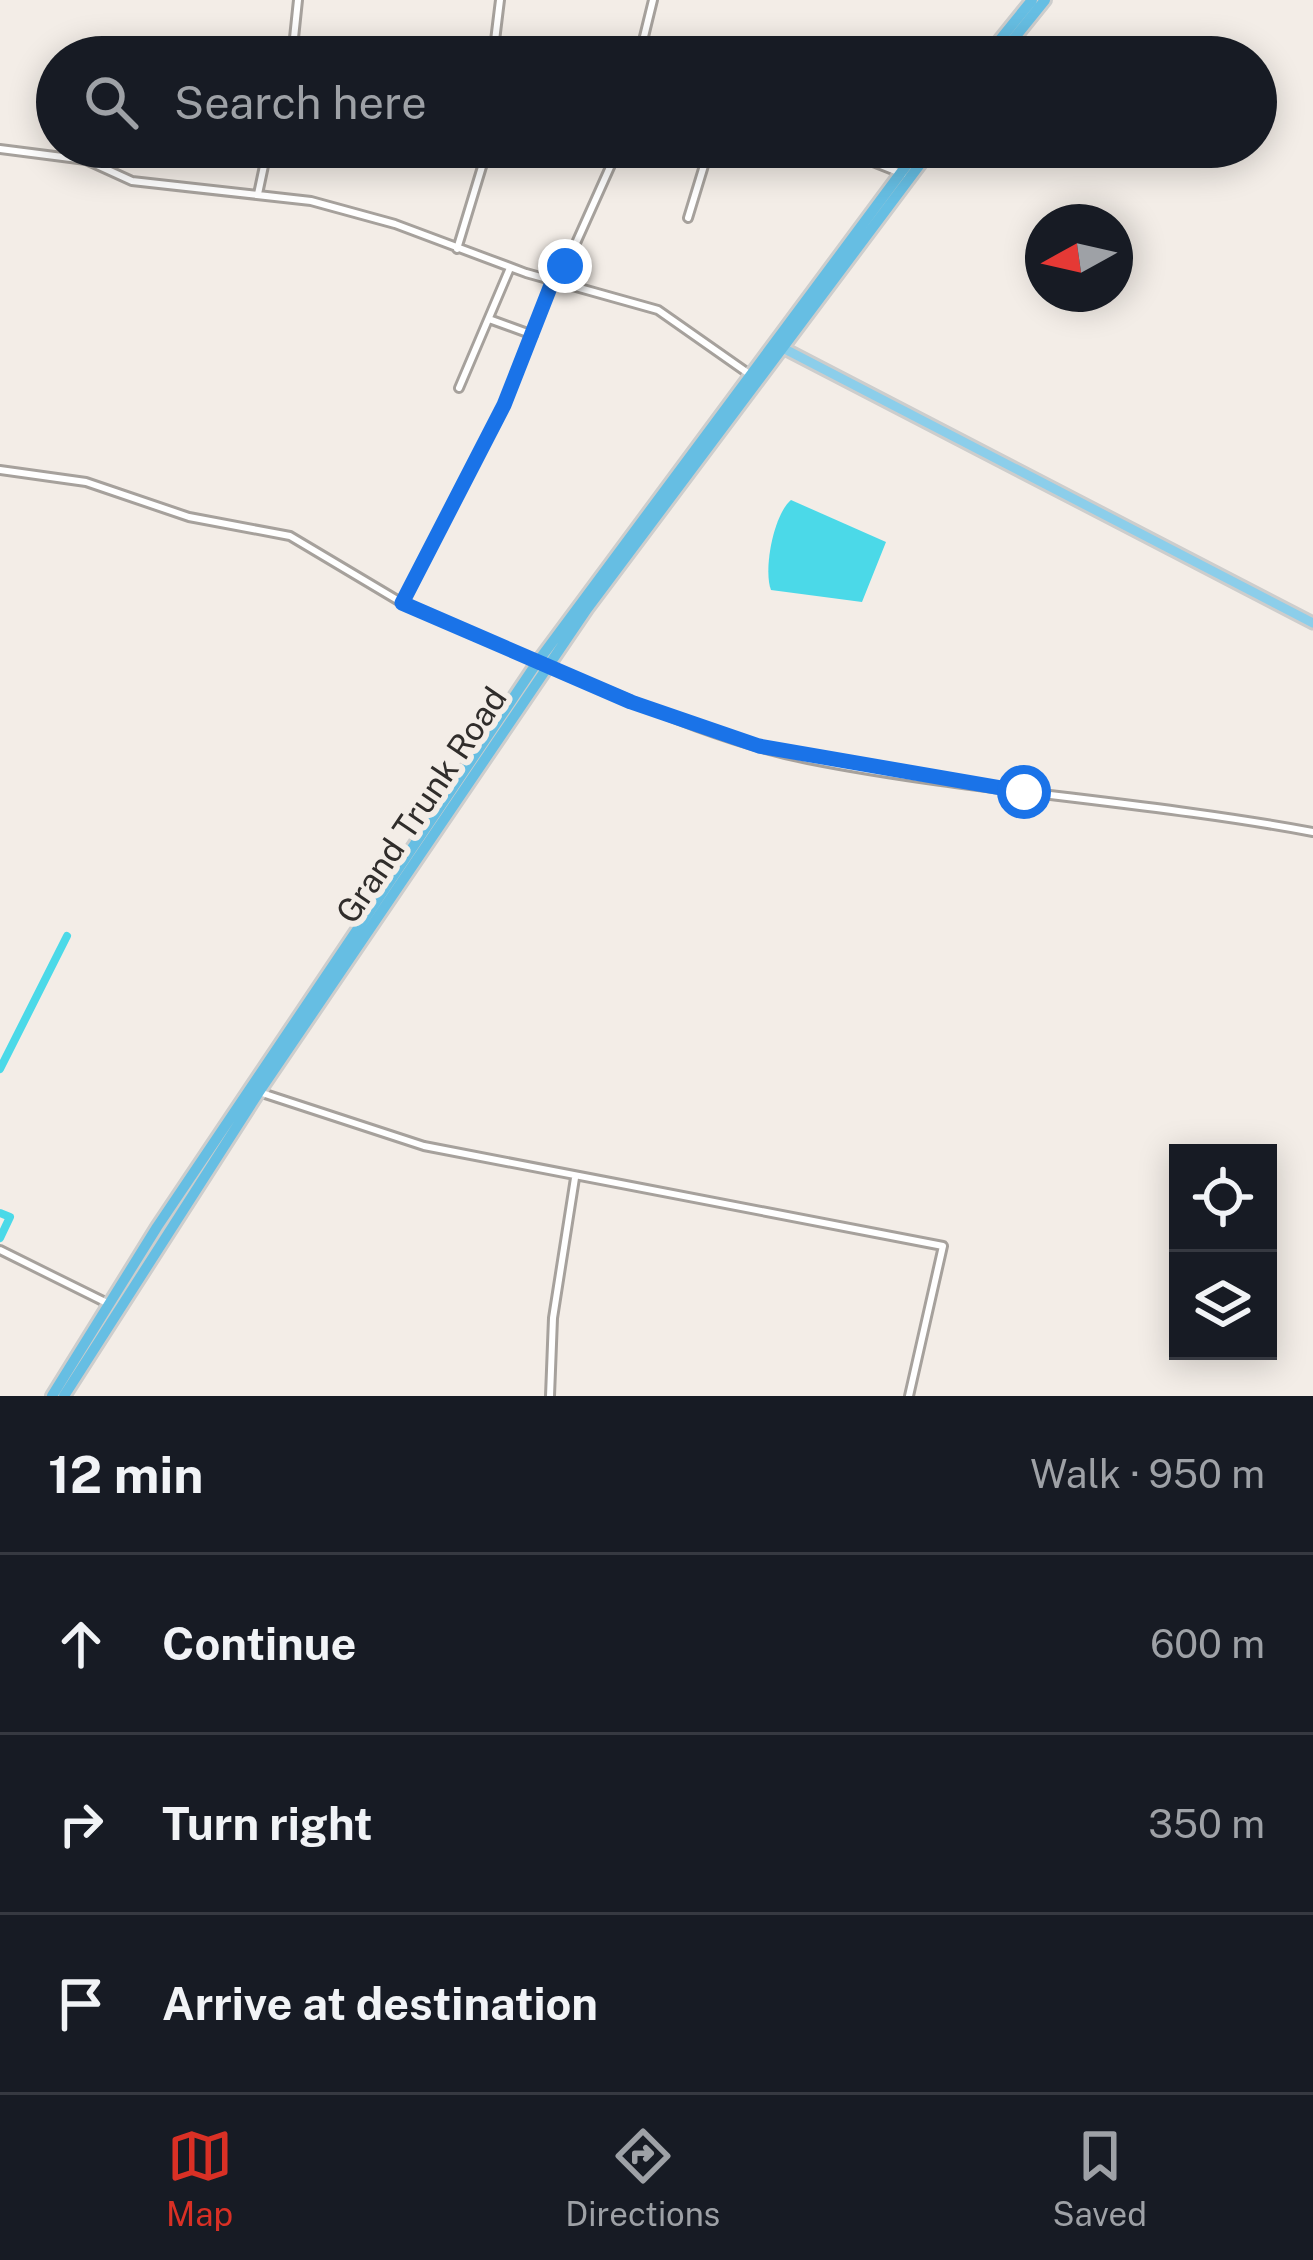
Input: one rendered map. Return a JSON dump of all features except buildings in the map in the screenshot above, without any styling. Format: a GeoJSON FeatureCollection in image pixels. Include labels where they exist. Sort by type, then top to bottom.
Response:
{"type":"FeatureCollection","features":[{"type":"Feature","properties":{"kind":"highway"},"geometry":{"type":"LineString","coordinates":[[1011,36],[1032,0]]}},
{"type":"Feature","properties":{"kind":"highway"},"geometry":{"type":"LineString","coordinates":[[1007,36],[1045,0]]}},
{"type":"Feature","properties":{"kind":"highway","name":"Grand Trunk Road"},"geometry":{"type":"LineString","coordinates":[[906,175],[910,168]]}},
{"type":"Feature","properties":{"kind":"highway","name":"Grand Trunk Road"},"geometry":{"type":"LineString","coordinates":[[64,1396],[131,1276],[543,664],[913,168]]}},
{"type":"Feature","properties":{"kind":"highway","name":"Grand Trunk Road"},"geometry":{"type":"LineString","coordinates":[[183,1198],[259,1092],[264,1075]]}},
{"type":"Feature","properties":{"kind":"highway","name":"Grand Trunk Road"},"geometry":{"type":"LineString","coordinates":[[52,1396],[107,1304],[131,1276]]}},
{"type":"Feature","properties":{"kind":"main road"},"geometry":{"type":"LineString","coordinates":[[780,346],[1313,623]]}},
{"type":"Feature","properties":{"kind":"street"},"geometry":{"type":"LineString","coordinates":[[294,36],[298,0]]}},
{"type":"Feature","properties":{"kind":"street"},"geometry":{"type":"LineString","coordinates":[[496,36],[500,0]]}},
{"type":"Feature","properties":{"kind":"street"},"geometry":{"type":"LineString","coordinates":[[644,36],[653,0]]}},
{"type":"Feature","properties":{"kind":"street"},"geometry":{"type":"LineString","coordinates":[[0,148],[36,153]]}},
{"type":"Feature","properties":{"kind":"street"},"geometry":{"type":"LineString","coordinates":[[103,168],[131,181],[258,194],[343,209],[510,268],[658,310],[756,378]]}},
{"type":"Feature","properties":{"kind":"street"},"geometry":{"type":"LineString","coordinates":[[258,194],[264,168]]}},
{"type":"Feature","properties":{"kind":"street"},"geometry":{"type":"LineString","coordinates":[[457,249],[482,168]]}},
{"type":"Feature","properties":{"kind":"street"},"geometry":{"type":"LineString","coordinates":[[402,603],[494,425],[609,168]]}},
{"type":"Feature","properties":{"kind":"street"},"geometry":{"type":"LineString","coordinates":[[688,218],[703,168]]}},
{"type":"Feature","properties":{"kind":"street"},"geometry":{"type":"LineString","coordinates":[[888,168],[906,175]]}},
{"type":"Feature","properties":{"kind":"street"},"geometry":{"type":"LineString","coordinates":[[459,388],[510,268]]}},
{"type":"Feature","properties":{"kind":"street"},"geometry":{"type":"LineString","coordinates":[[489,319],[533,335]]}},
{"type":"Feature","properties":{"kind":"street"},"geometry":{"type":"LineString","coordinates":[[0,470],[86,482],[190,517],[290,536],[402,603],[543,664],[686,723],[807,758],[983,787],[1183,808],[1313,832]]}},
{"type":"Feature","properties":{"kind":"street"},"geometry":{"type":"LineString","coordinates":[[259,1092],[424,1146],[943,1246],[908,1396]]}},
{"type":"Feature","properties":{"kind":"street"},"geometry":{"type":"LineString","coordinates":[[550,1396],[554,1318],[575,1178]]}},
{"type":"Feature","properties":{"kind":"street"},"geometry":{"type":"LineString","coordinates":[[0,1250],[107,1304]]}},
{"type":"Feature","properties":{"kind":"water"},"geometry":{"type":"Polygon","coordinates":[[[791,500],[886,542],[862,602],[771,590],[772,542],[791,500]]]}},
{"type":"Feature","properties":{"kind":"waterway"},"geometry":{"type":"LineString","coordinates":[[0,1069],[67,936]]}},
{"type":"Feature","properties":{"kind":"waterway"},"geometry":{"type":"LineString","coordinates":[[0,1213],[10,1217],[0,1238]]}},
{"type":"Feature","properties":{"kind":"route"},"geometry":{"type":"LineString","coordinates":[[565,266],[559,281],[553,280],[504,405],[402,603],[631,702],[759,746],[807,758],[1024,792]]}}]}
